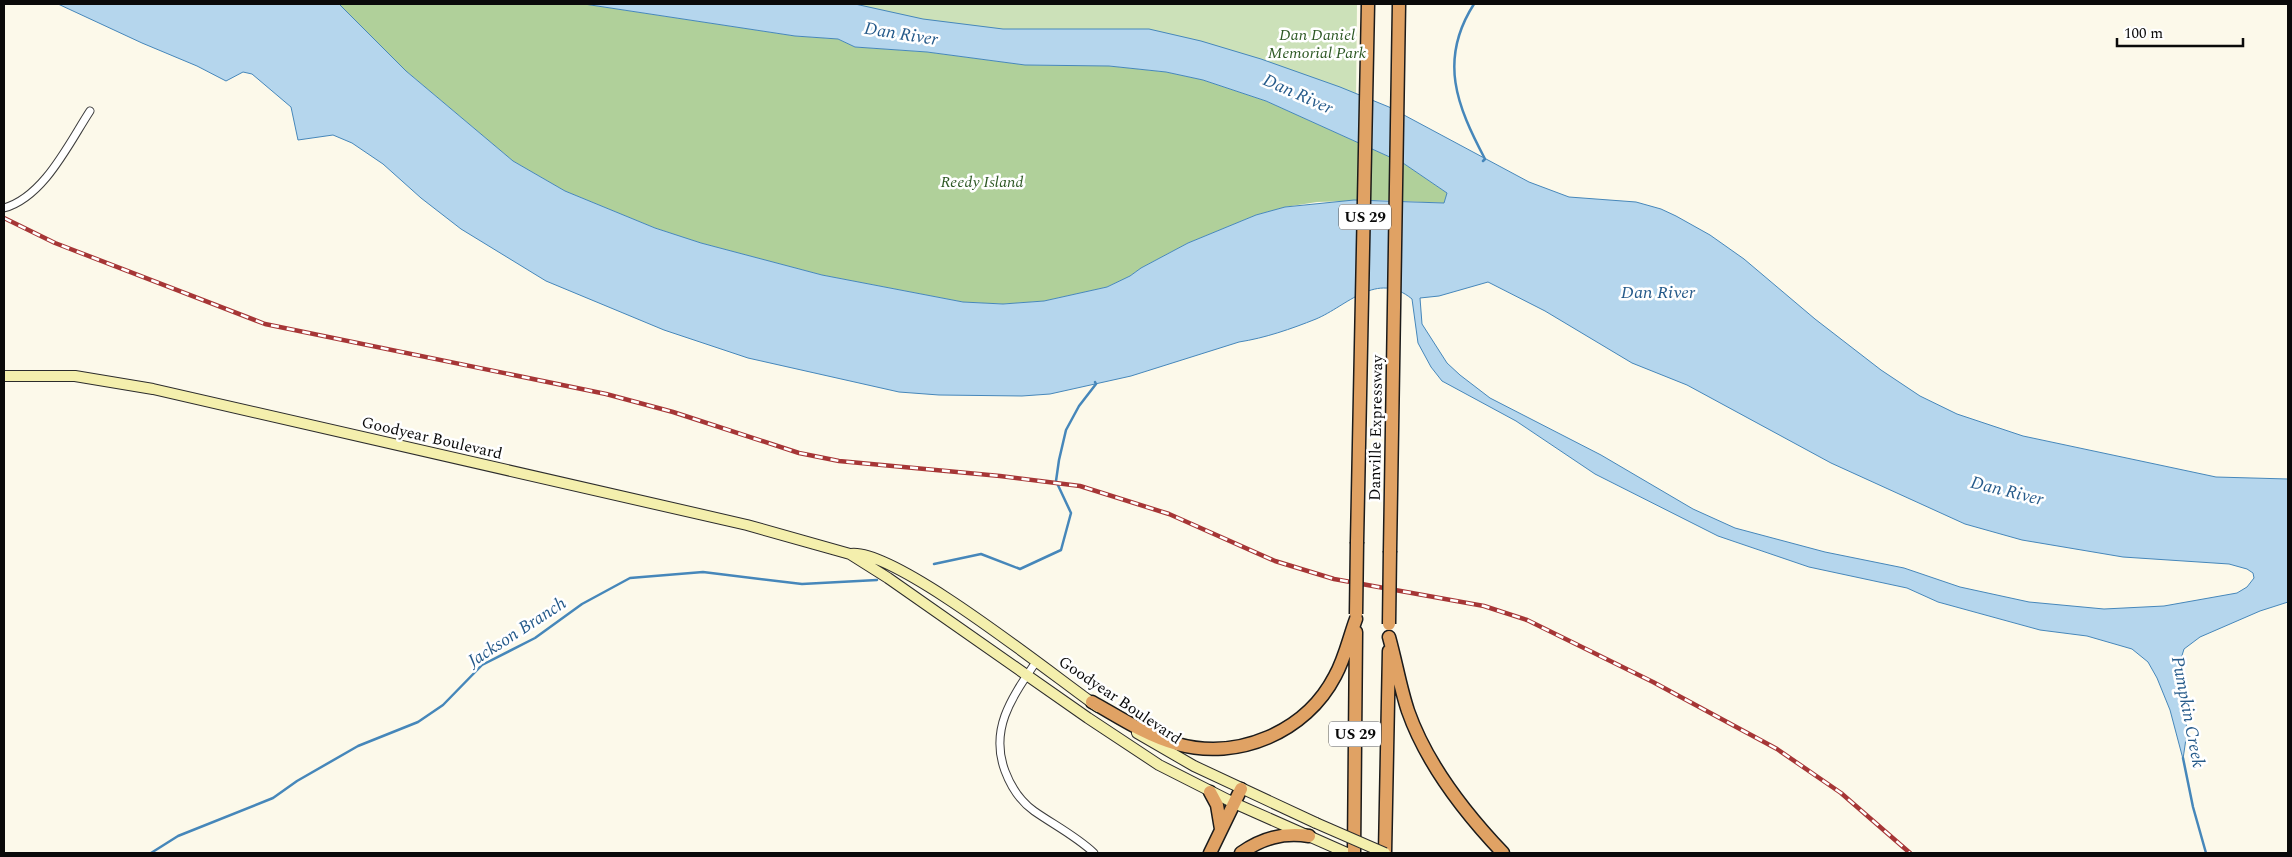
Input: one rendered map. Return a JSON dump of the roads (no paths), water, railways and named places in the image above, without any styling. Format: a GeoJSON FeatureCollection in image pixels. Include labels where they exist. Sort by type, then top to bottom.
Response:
{"type":"FeatureCollection","features":[{"type":"Feature","properties":{"kind":"highway","name":"Danville Expressway"},"geometry":{"type":"LineString","coordinates":[[1354,853],[1357,542],[1368,4]]}},
{"type":"Feature","properties":{"kind":"highway","name":"Danville Expressway"},"geometry":{"type":"LineString","coordinates":[[1385,853],[1399,4]]}},
{"type":"Feature","properties":{"kind":"highway"},"geometry":{"type":"LineString","coordinates":[[1092,702],[1162,739],[1177,744],[1216,749],[1248,745],[1290,726],[1315,704],[1335,677],[1356,617]]}},
{"type":"Feature","properties":{"kind":"highway"},"geometry":{"type":"LineString","coordinates":[[1389,631],[1409,713],[1430,759],[1465,809],[1504,853]]}},
{"type":"Feature","properties":{"kind":"highway"},"geometry":{"type":"LineString","coordinates":[[1210,853],[1241,789]]}},
{"type":"Feature","properties":{"kind":"highway"},"geometry":{"type":"LineString","coordinates":[[1210,792],[1217,805],[1221,828]]}},
{"type":"Feature","properties":{"kind":"highway"},"geometry":{"type":"LineString","coordinates":[[1240,853],[1252,845],[1278,835],[1312,838]]}},
{"type":"Feature","properties":{"kind":"main road","name":"Goodyear Boulevard"},"geometry":{"type":"LineString","coordinates":[[4,376],[75,376],[153,389],[747,525],[850,554],[879,559],[922,582],[1150,741],[1241,789],[1385,853]]}},
{"type":"Feature","properties":{"kind":"main road","name":"Goodyear Boulevard"},"geometry":{"type":"LineString","coordinates":[[850,554],[888,578],[1129,746],[1210,792],[1347,853]]}},
{"type":"Feature","properties":{"kind":"street"},"geometry":{"type":"LineString","coordinates":[[4,208],[23,200],[43,181],[90,111]]}},
{"type":"Feature","properties":{"kind":"street"},"geometry":{"type":"LineString","coordinates":[[1036,662],[1008,706],[1000,728],[999,753],[1005,772],[1022,800],[1094,853]]}},
{"type":"Feature","properties":{"kind":"water","name":"Dan River"},"geometry":{"type":"Polygon","coordinates":[[[58,4],[339,4],[406,71],[513,161],[565,191],[655,228],[701,243],[822,275],[963,302],[1003,304],[1044,301],[1107,287],[1188,243],[1256,215],[1285,207],[1354,200],[1444,203],[1447,193],[1403,163],[1266,101],[1203,80],[1166,72],[1109,66],[1025,65],[927,52],[855,47],[838,39],[795,36],[584,4],[855,4],[923,19],[1003,29],[1149,29],[1201,41],[1261,59],[1340,87],[1389,107],[1529,182],[1569,197],[1636,202],[1661,209],[1676,216],[1710,235],[1744,259],[1815,319],[1881,370],[1920,396],[1957,414],[2023,436],[2216,477],[2288,479],[2288,602],[2260,611],[2200,637],[2184,649],[2180,662],[2187,732],[2183,759],[2170,710],[2157,678],[2148,662],[2132,649],[2087,636],[2040,630],[1938,602],[1907,588],[1809,567],[1718,536],[1595,474],[1516,421],[1442,381],[1431,367],[1418,343],[1412,299],[1399,291],[1387,288],[1374,289],[1362,293],[1316,319],[1278,333],[1239,342],[1131,376],[1050,394],[1022,396],[939,395],[899,392],[748,358],[664,330],[546,281],[461,229],[421,198],[383,164],[352,143],[333,135],[298,140],[291,107],[252,74],[243,72],[226,81],[197,66],[58,4]],[[1488,282],[1439,296],[1420,298],[1422,324],[1447,363],[1490,398],[1601,455],[1693,509],[1735,528],[1825,552],[1904,568],[1960,587],[2029,602],[2104,609],[2164,606],[2237,593],[2247,587],[2254,578],[2253,573],[2247,569],[2229,564],[2123,557],[2022,540],[1965,524],[1831,463],[1687,385],[1632,363],[1545,311],[1488,282]]]}},
{"type":"Feature","properties":{"kind":"waterway"},"geometry":{"type":"LineString","coordinates":[[1474,4],[1463,25],[1457,44],[1454,64],[1460,101],[1466,120],[1485,159],[1483,161]]}},
{"type":"Feature","properties":{"kind":"waterway","name":"Jackson Branch"},"geometry":{"type":"LineString","coordinates":[[934,564],[981,554],[1020,569],[1061,550],[1071,513],[1056,481],[1059,460],[1066,430],[1079,406],[1096,384],[1095,382]]}},
{"type":"Feature","properties":{"kind":"waterway","name":"Jackson Branch"},"geometry":{"type":"LineString","coordinates":[[151,853],[178,836],[273,798],[297,781],[358,746],[418,722],[443,705],[482,665],[535,638],[582,604],[630,578],[703,572],[802,584],[877,580]]}},
{"type":"Feature","properties":{"kind":"waterway","name":"Pumpkin Creek"},"geometry":{"type":"LineString","coordinates":[[2183,758],[2193,807],[2206,853]]}},
{"type":"Feature","properties":{"kind":"railway"},"geometry":{"type":"LineString","coordinates":[[4,218],[55,243],[265,324],[606,394],[673,412],[799,453],[839,461],[1000,476],[1080,486],[1169,514],[1275,561],[1334,579],[1484,606],[1527,620],[1653,682],[1777,749],[1841,793],[1910,853]]}},
{"type":"Feature","properties":{"kind":"park label","name":"Dan Daniel Memorial Park"},"geometry":{"type":"Point","coordinates":[1317,44]}},
{"type":"Feature","properties":{"kind":"park label","name":"Reedy Island"},"geometry":{"type":"Point","coordinates":[982,182]}}]}
